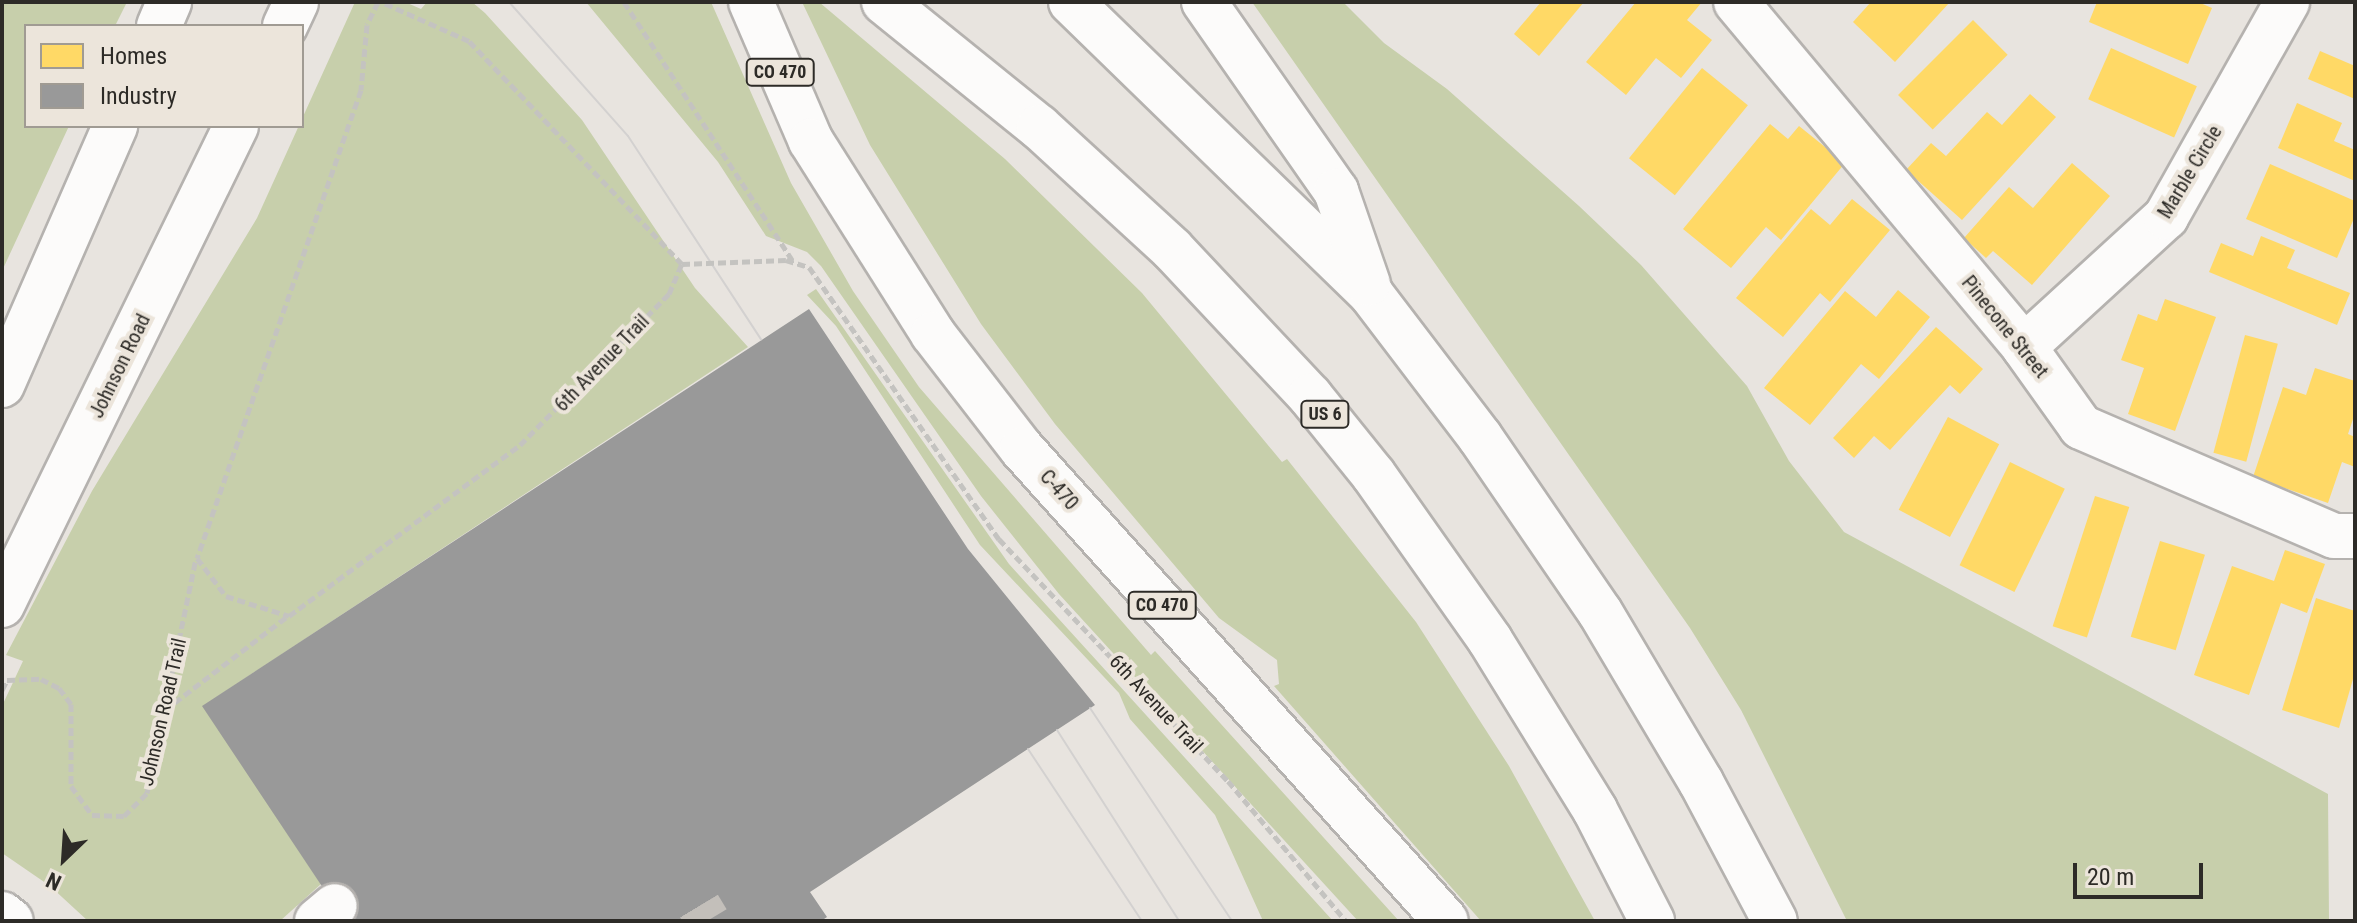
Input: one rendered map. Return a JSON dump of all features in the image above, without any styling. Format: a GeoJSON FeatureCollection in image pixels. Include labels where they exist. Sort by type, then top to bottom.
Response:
{"type":"FeatureCollection","features":[{"type":"Feature","properties":{"kind":"main road"},"geometry":{"type":"LineString","coordinates":[[160,24],[169,2]]}},
{"type":"Feature","properties":{"kind":"main road"},"geometry":{"type":"LineString","coordinates":[[286,24],[296,2]]}},
{"type":"Feature","properties":{"kind":"main road","name":"C-470"},"geometry":{"type":"LineString","coordinates":[[751,2],[811,141],[933,334],[1022,449],[1446,921]]}},
{"type":"Feature","properties":{"kind":"main road","name":"US 6"},"geometry":{"type":"LineString","coordinates":[[884,2],[1039,127],[1161,239],[1310,396],[1373,474],[1490,640],[1595,810],[1652,921]]}},
{"type":"Feature","properties":{"kind":"main road"},"geometry":{"type":"LineString","coordinates":[[1071,2],[1371,294],[1480,437],[1600,612],[1701,782],[1775,921]]}},
{"type":"Feature","properties":{"kind":"main road"},"geometry":{"type":"LineString","coordinates":[[1204,2],[1336,191],[1371,294]]}},
{"type":"Feature","properties":{"kind":"main road","name":"Pinecone Street"},"geometry":{"type":"LineString","coordinates":[[1736,2],[2024,347],[2081,427],[2334,536],[2355,536]]}},
{"type":"Feature","properties":{"kind":"main road","name":"Marble Circle"},"geometry":{"type":"LineString","coordinates":[[2024,347],[2166,217],[2287,2]]}},
{"type":"Feature","properties":{"kind":"main road"},"geometry":{"type":"LineString","coordinates":[[2,385],[114,128]]}},
{"type":"Feature","properties":{"kind":"main road","name":"Johnson Road"},"geometry":{"type":"LineString","coordinates":[[2,605],[235,128]]}},
{"type":"Feature","properties":{"kind":"main road"},"geometry":{"type":"LineString","coordinates":[[2,914],[11,921]]}},
{"type":"Feature","properties":{"kind":"path"},"geometry":{"type":"LineString","coordinates":[[289,616],[226,596],[197,558],[361,90],[367,25],[380,2],[469,41],[682,264]]}},
{"type":"Feature","properties":{"kind":"path"},"geometry":{"type":"LineString","coordinates":[[624,2],[793,262]]}},
{"type":"Feature","properties":{"kind":"path","name":"6th Avenue Trail"},"geometry":{"type":"LineString","coordinates":[[165,710],[520,445],[669,294],[682,264],[786,260],[809,267],[999,539],[1228,781],[1346,921]]}},
{"type":"Feature","properties":{"kind":"path","name":"Johnson Road Trail"},"geometry":{"type":"LineString","coordinates":[[2,690],[7,680],[41,679],[59,688],[71,704],[71,786],[92,815],[124,816],[147,793],[197,558]]}},
{"type":"Feature","properties":{"kind":"green space"},"geometry":{"type":"Polygon","coordinates":[[[2,2],[127,2],[116,24],[24,24],[24,128],[68,128],[2,271],[2,2]]]}},
{"type":"Feature","properties":{"kind":"green space"},"geometry":{"type":"Polygon","coordinates":[[[355,2],[405,2],[421,9],[427,2],[472,2],[582,120],[695,288],[748,347],[203,706],[321,884],[280,921],[88,921],[50,886],[2,853],[2,706],[23,661],[6,655],[92,491],[257,218],[298,128],[304,128],[304,114],[355,2]]]}},
{"type":"Feature","properties":{"kind":"green space"},"geometry":{"type":"Polygon","coordinates":[[[586,2],[711,2],[791,183],[853,291],[919,387],[1151,655],[1155,651],[1399,921],[1358,921],[1059,594],[981,496],[821,266],[807,252],[766,236],[718,162],[586,2]]]}},
{"type":"Feature","properties":{"kind":"green space"},"geometry":{"type":"Polygon","coordinates":[[[802,2],[819,2],[1005,159],[1142,293],[1282,462],[1287,459],[1416,622],[1509,766],[1595,921],[1481,921],[1274,686],[1279,684],[1277,660],[1219,618],[1055,424],[981,324],[870,145],[802,2]]]}},
{"type":"Feature","properties":{"kind":"green space"},"geometry":{"type":"Polygon","coordinates":[[[1252,2],[1343,2],[1384,43],[1447,89],[1579,206],[1641,265],[1747,386],[1789,461],[1844,532],[2328,794],[2329,921],[1847,921],[1741,710],[1690,628],[1252,2]]]}},
{"type":"Feature","properties":{"kind":"green space"},"geometry":{"type":"Polygon","coordinates":[[[816,289],[1009,564],[1333,921],[1263,921],[1215,815],[1130,719],[1119,693],[980,545],[836,326],[807,295],[816,289]]]}},
{"type":"Feature","properties":{"kind":"building: Homes"},"geometry":{"type":"Polygon","coordinates":[[[1541,2],[1584,2],[1539,56],[1514,34],[1541,2]]]}},
{"type":"Feature","properties":{"kind":"building: Homes"},"geometry":{"type":"Polygon","coordinates":[[[1636,2],[1702,2],[1687,20],[1712,40],[1681,78],[1656,58],[1626,95],[1586,62],[1636,2]]]}},
{"type":"Feature","properties":{"kind":"building: Homes"},"geometry":{"type":"Polygon","coordinates":[[[1871,2],[1950,2],[1895,62],[1853,22],[1871,2]]]}},
{"type":"Feature","properties":{"kind":"building: Homes"},"geometry":{"type":"Polygon","coordinates":[[[2097,2],[2198,2],[2212,8],[2188,64],[2089,22],[2097,2]]]}},
{"type":"Feature","properties":{"kind":"building: Homes"},"geometry":{"type":"Polygon","coordinates":[[[1973,20],[2008,55],[1933,130],[1898,95],[1973,20]]]}},
{"type":"Feature","properties":{"kind":"building: Homes"},"geometry":{"type":"Polygon","coordinates":[[[2111,48],[2197,86],[2174,137],[2088,99],[2111,48]]]}},
{"type":"Feature","properties":{"kind":"building: Homes"},"geometry":{"type":"Polygon","coordinates":[[[2320,51],[2355,66],[2355,99],[2308,79],[2320,51]]]}},
{"type":"Feature","properties":{"kind":"building: Homes"},"geometry":{"type":"Polygon","coordinates":[[[1702,68],[1748,105],[1675,195],[1629,158],[1702,68]]]}},
{"type":"Feature","properties":{"kind":"building: Homes"},"geometry":{"type":"Polygon","coordinates":[[[2030,94],[2056,117],[1962,220],[1906,170],[1931,143],[1946,156],[1987,112],[2002,125],[2030,94]]]}},
{"type":"Feature","properties":{"kind":"building: Homes"},"geometry":{"type":"Polygon","coordinates":[[[2297,103],[2342,123],[2334,141],[2355,150],[2355,181],[2278,148],[2297,103]]]}},
{"type":"Feature","properties":{"kind":"building: Homes"},"geometry":{"type":"Polygon","coordinates":[[[1770,124],[1788,139],[1799,126],[1845,163],[1781,240],[1766,227],[1731,268],[1683,229],[1770,124]]]}},
{"type":"Feature","properties":{"kind":"building: Homes"},"geometry":{"type":"Polygon","coordinates":[[[2072,163],[2110,196],[2032,285],[1993,251],[1986,258],[1964,238],[2009,187],[2033,208],[2072,163]]]}},
{"type":"Feature","properties":{"kind":"building: Homes"},"geometry":{"type":"Polygon","coordinates":[[[2270,164],[2355,201],[2355,216],[2337,258],[2246,219],[2270,164]]]}},
{"type":"Feature","properties":{"kind":"building: Homes"},"geometry":{"type":"Polygon","coordinates":[[[1852,199],[1890,230],[1830,302],[1820,293],[1783,337],[1736,298],[1811,209],[1830,225],[1852,199]]]}},
{"type":"Feature","properties":{"kind":"building: Homes"},"geometry":{"type":"Polygon","coordinates":[[[2261,236],[2295,250],[2287,268],[2350,293],[2337,325],[2209,272],[2221,243],[2253,256],[2261,236]]]}},
{"type":"Feature","properties":{"kind":"building: Homes"},"geometry":{"type":"Polygon","coordinates":[[[1898,290],[1930,317],[1879,379],[1861,364],[1810,425],[1764,388],[1845,291],[1876,317],[1898,290]]]}},
{"type":"Feature","properties":{"kind":"building: Homes"},"geometry":{"type":"Polygon","coordinates":[[[2165,299],[2216,317],[2175,431],[2128,414],[2144,368],[2121,360],[2138,314],[2157,321],[2165,299]]]}},
{"type":"Feature","properties":{"kind":"building: Homes"},"geometry":{"type":"Polygon","coordinates":[[[1936,327],[1983,369],[1960,394],[1950,385],[1890,450],[1874,436],[1854,458],[1833,438],[1936,327]]]}},
{"type":"Feature","properties":{"kind":"building: Homes"},"geometry":{"type":"Polygon","coordinates":[[[2245,335],[2278,344],[2246,462],[2213,453],[2245,335]]]}},
{"type":"Feature","properties":{"kind":"building: Homes"},"geometry":{"type":"Polygon","coordinates":[[[2315,368],[2355,381],[2355,413],[2348,434],[2355,437],[2355,467],[2342,462],[2328,503],[2253,477],[2283,387],[2306,395],[2315,368]]]}},
{"type":"Feature","properties":{"kind":"building: Homes"},"geometry":{"type":"Polygon","coordinates":[[[1948,417],[1999,444],[1950,537],[1899,510],[1948,417]]]}},
{"type":"Feature","properties":{"kind":"building: Homes"},"geometry":{"type":"Polygon","coordinates":[[[2010,462],[2065,489],[2014,592],[1960,565],[2010,462]]]}},
{"type":"Feature","properties":{"kind":"building: Homes"},"geometry":{"type":"Polygon","coordinates":[[[2095,496],[2129,507],[2087,637],[2053,626],[2095,496]]]}},
{"type":"Feature","properties":{"kind":"building: Homes"},"geometry":{"type":"Polygon","coordinates":[[[2160,541],[2205,555],[2176,650],[2131,637],[2160,541]]]}},
{"type":"Feature","properties":{"kind":"building: Homes"},"geometry":{"type":"Polygon","coordinates":[[[2285,550],[2325,564],[2307,613],[2281,603],[2249,695],[2194,675],[2232,566],[2274,581],[2285,550]]]}},
{"type":"Feature","properties":{"kind":"building: Homes"},"geometry":{"type":"Polygon","coordinates":[[[2316,598],[2355,611],[2355,672],[2339,728],[2282,710],[2316,598]]]}},
{"type":"Feature","properties":{"kind":"building: Industry"},"geometry":{"type":"Polygon","coordinates":[[[809,309],[968,549],[1095,705],[810,892],[827,917],[821,921],[345,921],[202,706],[809,309]]]}},
{"type":"Feature","properties":{"kind":"tunnel"},"geometry":{"type":"LineString","coordinates":[[699,906],[708,921]]}},
{"type":"Feature","properties":{"kind":"tram line"},"geometry":{"type":"LineString","coordinates":[[509,2],[628,136],[761,339]]}},
{"type":"Feature","properties":{"kind":"tram line"},"geometry":{"type":"LineString","coordinates":[[1090,708],[1232,921]]}},
{"type":"Feature","properties":{"kind":"tram line"},"geometry":{"type":"LineString","coordinates":[[1057,730],[1179,921]]}},
{"type":"Feature","properties":{"kind":"tram line"},"geometry":{"type":"LineString","coordinates":[[1028,749],[1142,921]]}}]}
